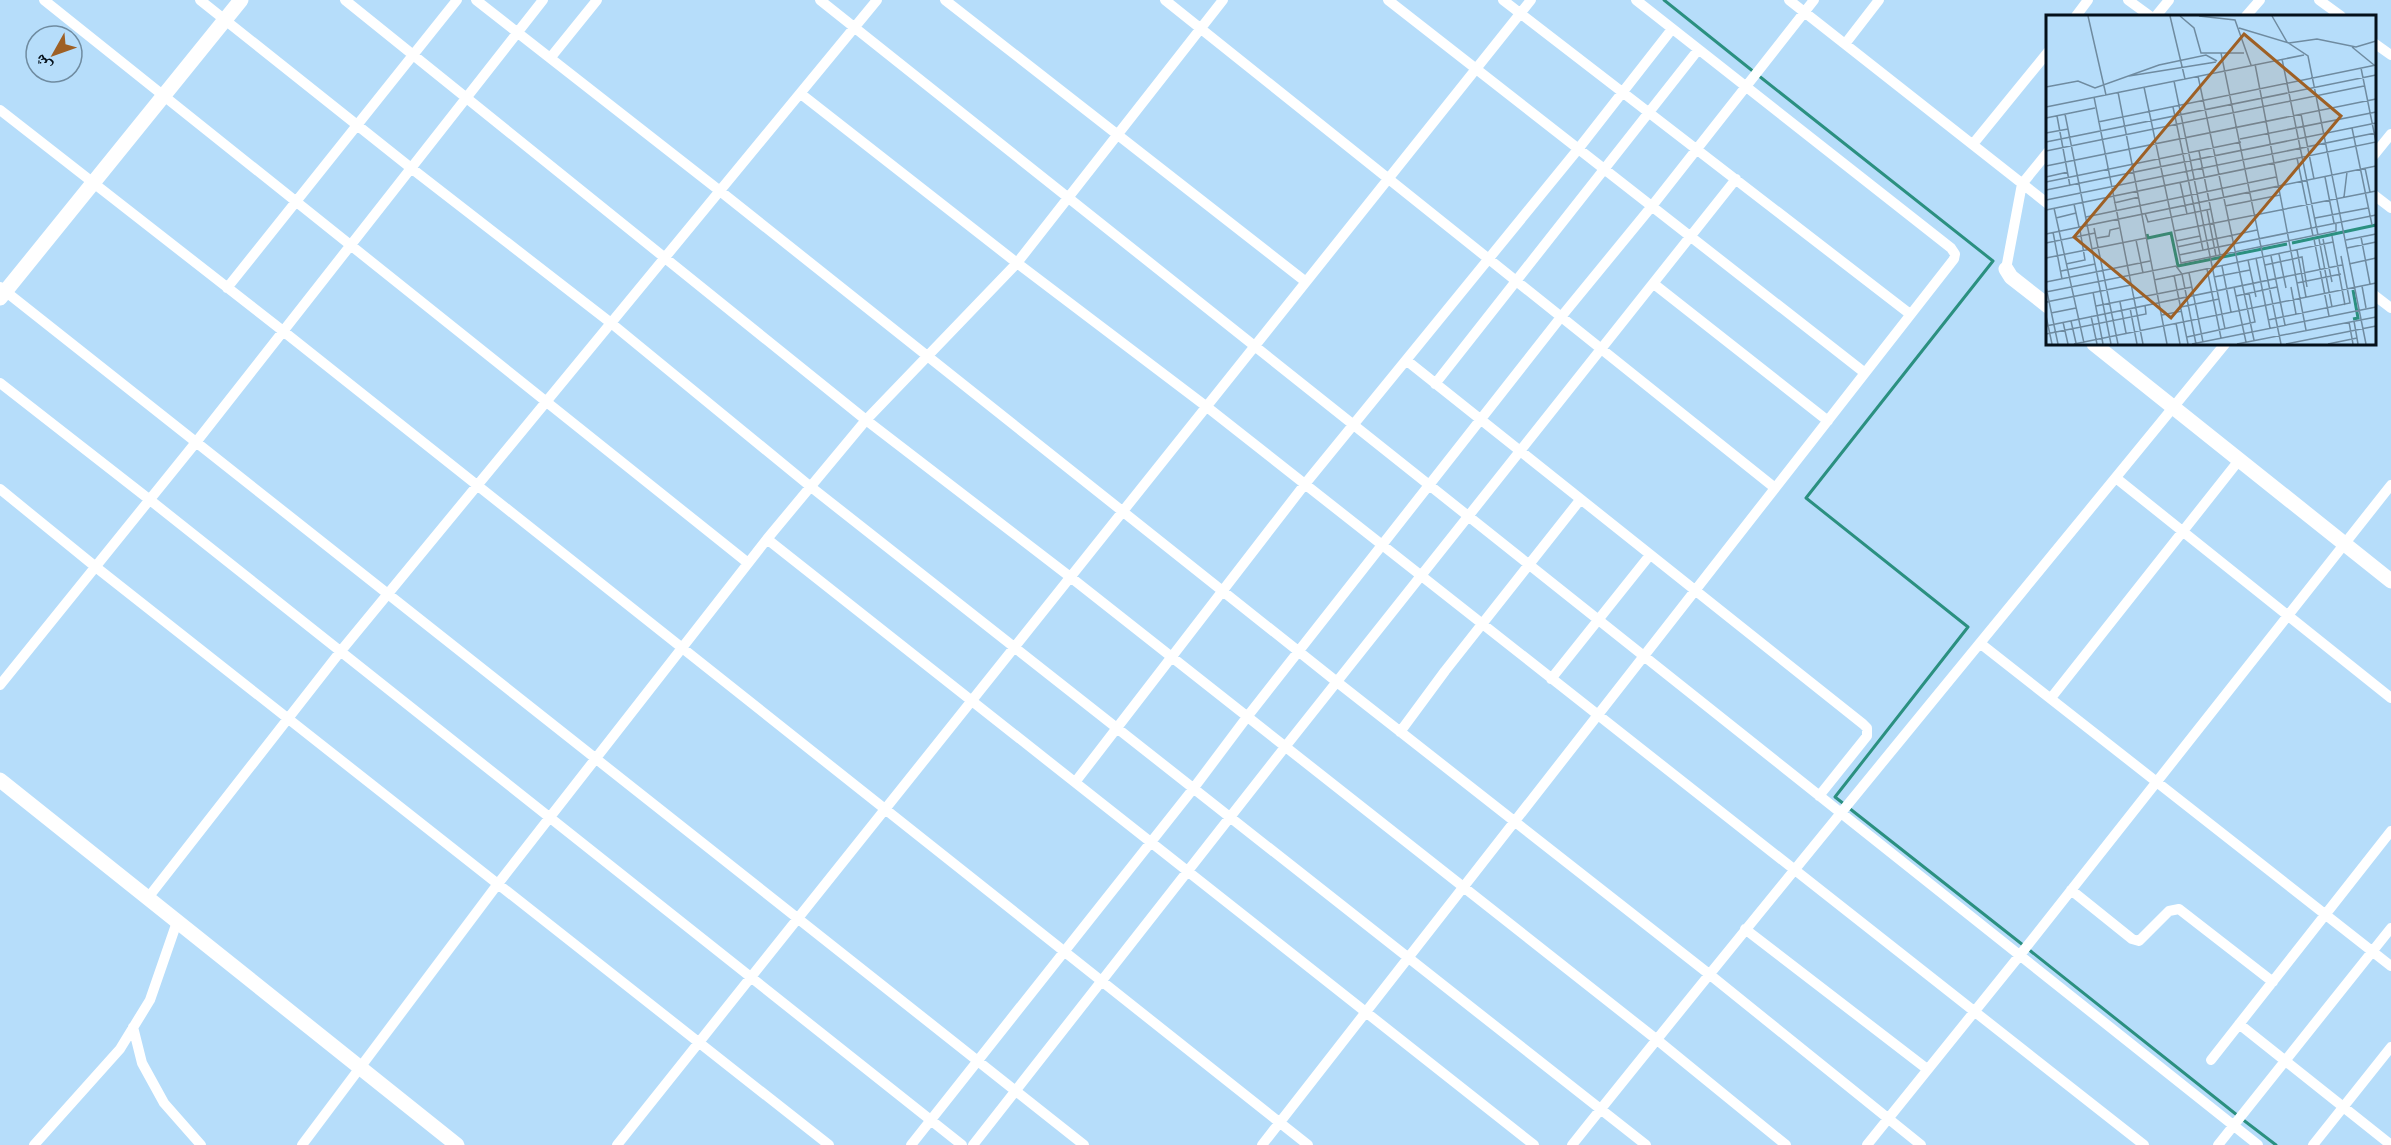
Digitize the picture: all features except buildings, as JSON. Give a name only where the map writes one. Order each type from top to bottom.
[{"type":"street","points":[[44,0],[748,563]]},
{"type":"street","points":[[200,0],[611,323],[811,487],[1646,1145]]},
{"type":"street","points":[[241,0],[2,292],[197,441],[1084,1145]]},
{"type":"street","points":[[345,0],[866,420],[1069,576],[1786,1145]]},
{"type":"street","points":[[227,288],[457,0]]},
{"type":"street","points":[[476,0],[720,191],[1336,682],[1515,820],[1921,1145]]},
{"type":"street","points":[[0,686],[97,568],[543,0]]},
{"type":"street","points":[[551,57],[597,0]]},
{"type":"street","points":[[820,0],[2258,1145]]},
{"type":"street","points":[[147,898],[340,652],[877,0]]},
{"type":"street","points":[[945,0],[1306,282]]},
{"type":"street","points":[[1165,0],[1775,488]]},
{"type":"street","points":[[305,1144],[358,1068],[497,885],[767,539],[866,420],[1017,263],[1223,0]]},
{"type":"street","points":[[1388,0],[1865,373]]},
{"type":"street","points":[[1503,0],[1910,314]]},
{"type":"street","points":[[616,1145],[1531,0]]},
{"type":"street","points":[[1262,1145],[1954,259],[1955,254],[1951,248],[1636,0]]},
{"type":"street","points":[[1789,0],[2046,202]]},
{"type":"street","points":[[911,1145],[1065,953],[1561,317],[1652,206],[1814,0]]},
{"type":"street","points":[[1845,44],[1879,0]]},
{"type":"street","points":[[2077,15],[2088,0]]},
{"type":"street","points":[[2128,0],[2149,15]]},
{"type":"street","points":[[2157,15],[2169,0]]},
{"type":"street","points":[[2319,0],[2340,15]]},
{"type":"street","points":[[2247,15],[2257,1]]},
{"type":"street","points":[[1076,781],[1305,484],[1579,148],[1672,29]]},
{"type":"street","points":[[2376,44],[2391,55]]},
{"type":"street","points":[[1435,384],[1698,50]]},
{"type":"street","points":[[1973,144],[2046,54]]},
{"type":"street","points":[[801,94],[1017,263],[1207,407],[2144,1145]]},
{"type":"street","points":[[0,110],[283,331],[1308,1145]]},
{"type":"street","points":[[2376,152],[2391,134]]},
{"type":"street","points":[[2046,154],[2022,184],[2006,269],[2011,277],[2046,304]]},
{"type":"street","points":[[973,1145],[1467,516],[1521,452],[1736,179]]},
{"type":"street","points":[[2376,197],[2391,208]]},
{"type":"street","points":[[1654,284],[1828,421]]},
{"type":"street","points":[[2376,297],[2391,308]]},
{"type":"street","points":[[2095,345],[2391,581]]},
{"type":"street","points":[[1572,1145],[1745,929],[2224,345]]},
{"type":"street","points":[[1406,360],[1867,729],[1867,736],[1819,796]]},
{"type":"street","points":[[0,383],[962,1145]]},
{"type":"street","points":[[2051,698],[2240,459]]},
{"type":"street","points":[[2116,478],[2391,698]]},
{"type":"street","points":[[1867,1145],[2020,955],[2391,484]]},
{"type":"street","points":[[0,489],[497,885],[829,1145]]},
{"type":"street","points":[[1400,732],[1528,564],[1580,500]]},
{"type":"street","points":[[767,539],[1076,781],[1364,1013],[1534,1145]]},
{"type":"street","points":[[1551,678],[1650,555]]},
{"type":"street","points":[[1981,644],[2391,966]]},
{"type":"street","points":[[0,780],[457,1145]]},
{"type":"street","points":[[2211,1060],[2391,831]]},
{"type":"street","points":[[2071,890],[2132,939],[2139,940],[2169,911],[2179,909],[2273,982]]},
{"type":"street","points":[[34,1145],[120,1049],[150,1000],[177,922]]},
{"type":"street","points":[[2218,1145],[2391,928]]},
{"type":"street","points":[[1745,929],[1927,1069]]},
{"type":"street","points":[[2239,1024],[2391,1145]]},
{"type":"street","points":[[134,1027],[142,1063],[164,1104],[201,1145]]},
{"type":"street","points":[[2313,1145],[2391,1047]]},
{"type":"waterway","points":[[1664,0],[1754,72]]},
{"type":"waterway","points":[[1759,76],[1993,261],[1806,498],[1968,627],[1835,797],[1844,804]]},
{"type":"waterway","points":[[1849,808],[2023,945]]},
{"type":"waterway","points":[[2028,949],[2237,1115]]},
{"type":"waterway","points":[[2242,1119],[2276,1145]]}]
